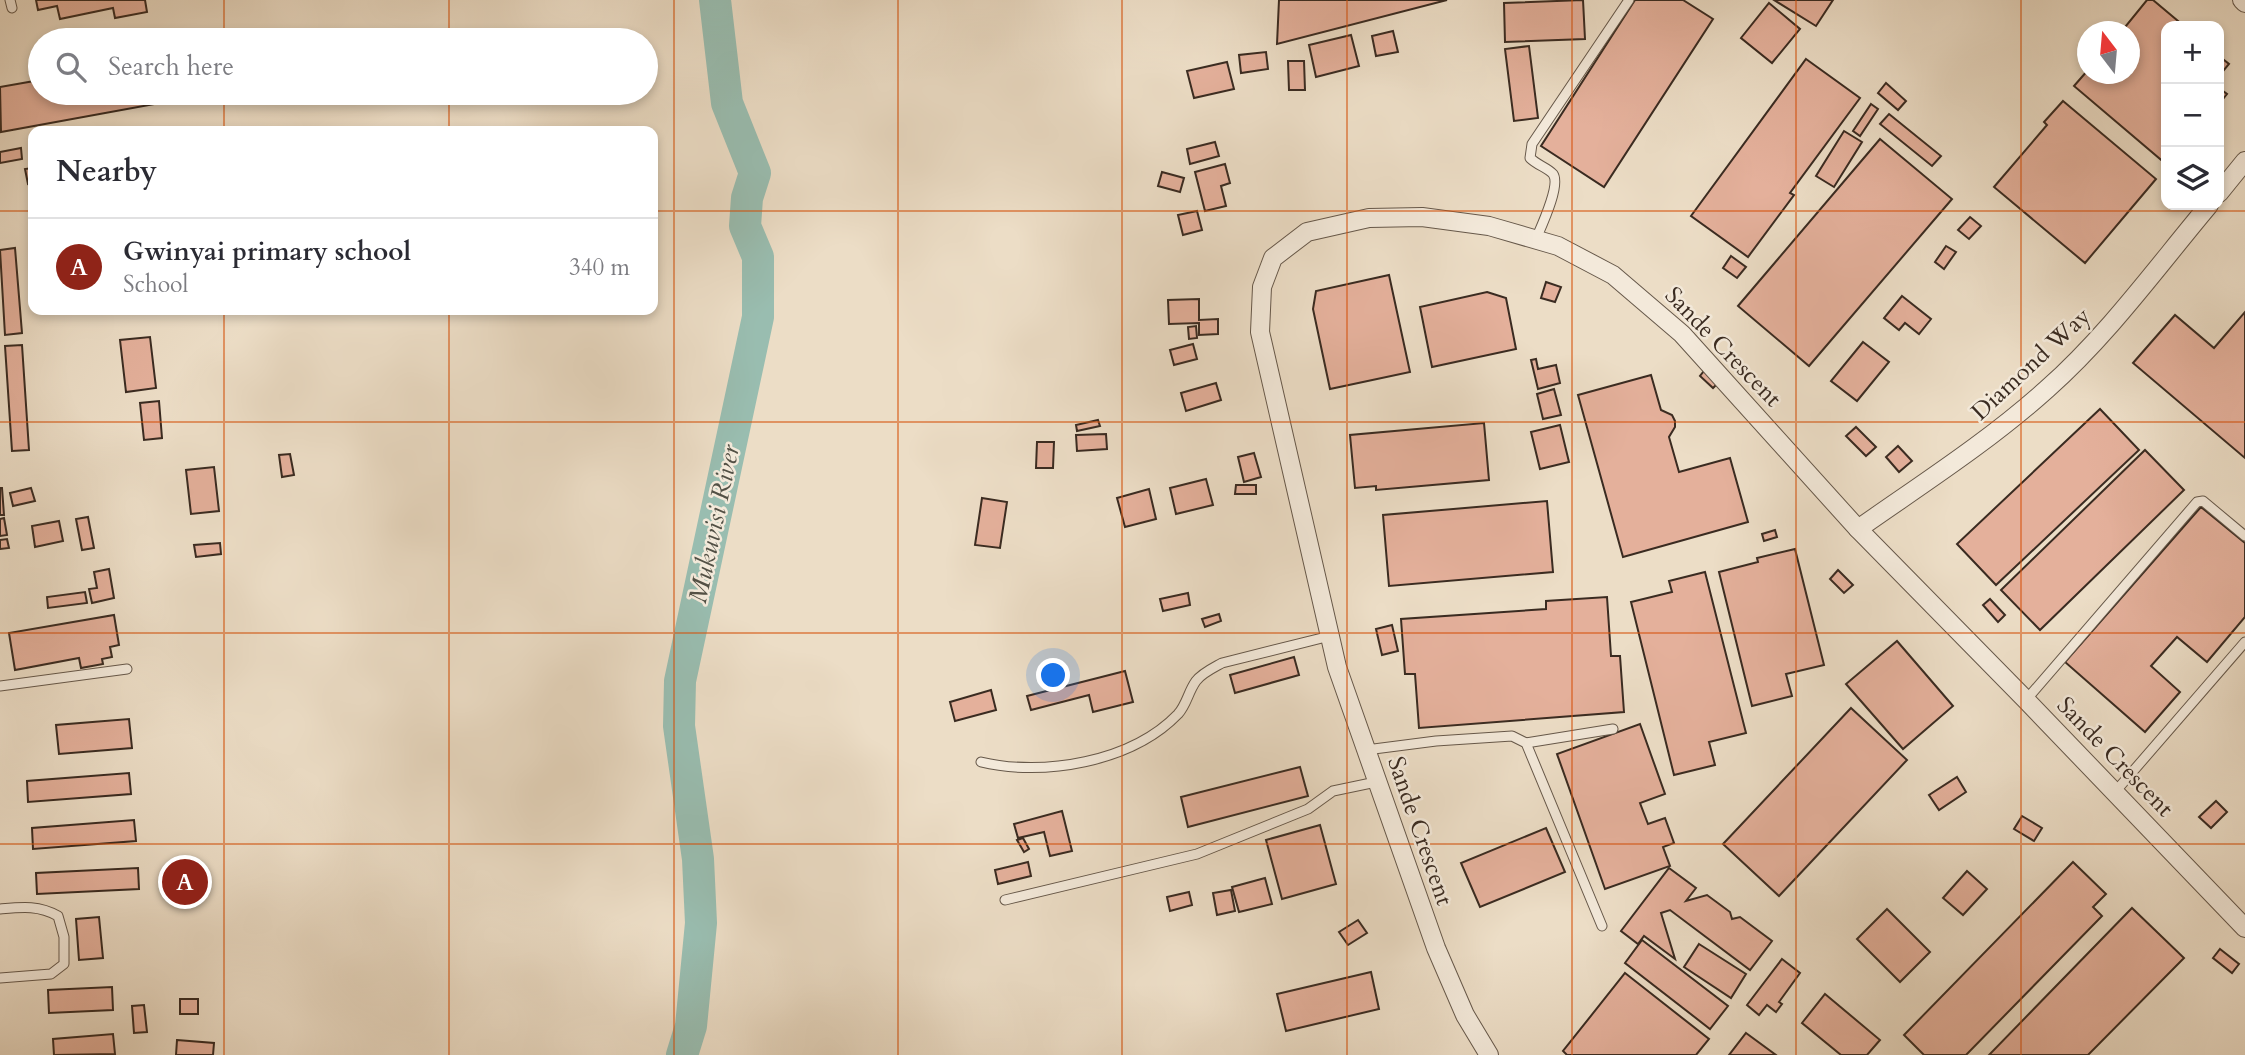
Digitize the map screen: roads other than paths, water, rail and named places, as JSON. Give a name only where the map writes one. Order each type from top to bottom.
[{"type":"street","points":[[2224,187],[2245,161]]},
{"type":"street","name":"Diamond Way","points":[[1858,529],[1987,440],[2049,388],[2107,328],[2205,210]]},
{"type":"street","name":"Sande Crescent","points":[[1489,1055],[1465,1016],[1436,948],[1337,667],[1260,332],[1262,287],[1273,258],[1307,232],[1368,218],[1422,217],[1489,226],[1558,246],[1614,275],[1682,334],[1858,529],[2245,928]]},
{"type":"lane","points":[[1536,239],[1556,180],[1553,174],[1530,158],[1532,144],[1629,0]]},
{"type":"lane","points":[[2026,700],[2197,502],[2203,501],[2245,536]]},
{"type":"lane","points":[[981,762],[999,767],[1033,770],[1070,764],[1128,748],[1150,736],[1175,716],[1186,704],[1196,682],[1208,670],[1222,663],[1330,636]]},
{"type":"lane","points":[[2115,792],[2245,642]]},
{"type":"lane","points":[[0,686],[127,668]]},
{"type":"lane","points":[[1366,751],[1436,741],[1512,736],[1526,743],[1613,729]]},
{"type":"lane","points":[[1526,743],[1602,926]]},
{"type":"lane","points":[[1005,900],[1198,854],[1308,809],[1333,791],[1376,782]]},
{"type":"lane","points":[[0,909],[33,906],[47,910],[58,916],[64,937],[64,964],[51,975],[0,978]]},
{"type":"waterway","name":"Mukuvisi River","points":[[682,1055],[691,1026],[701,923],[698,859],[679,726],[680,681],[758,317],[758,257],[745,226],[747,198],[755,173],[727,103],[715,0]]},
{"type":"place","name":"Gwinyai primary school","points":[[185,882]]}]
